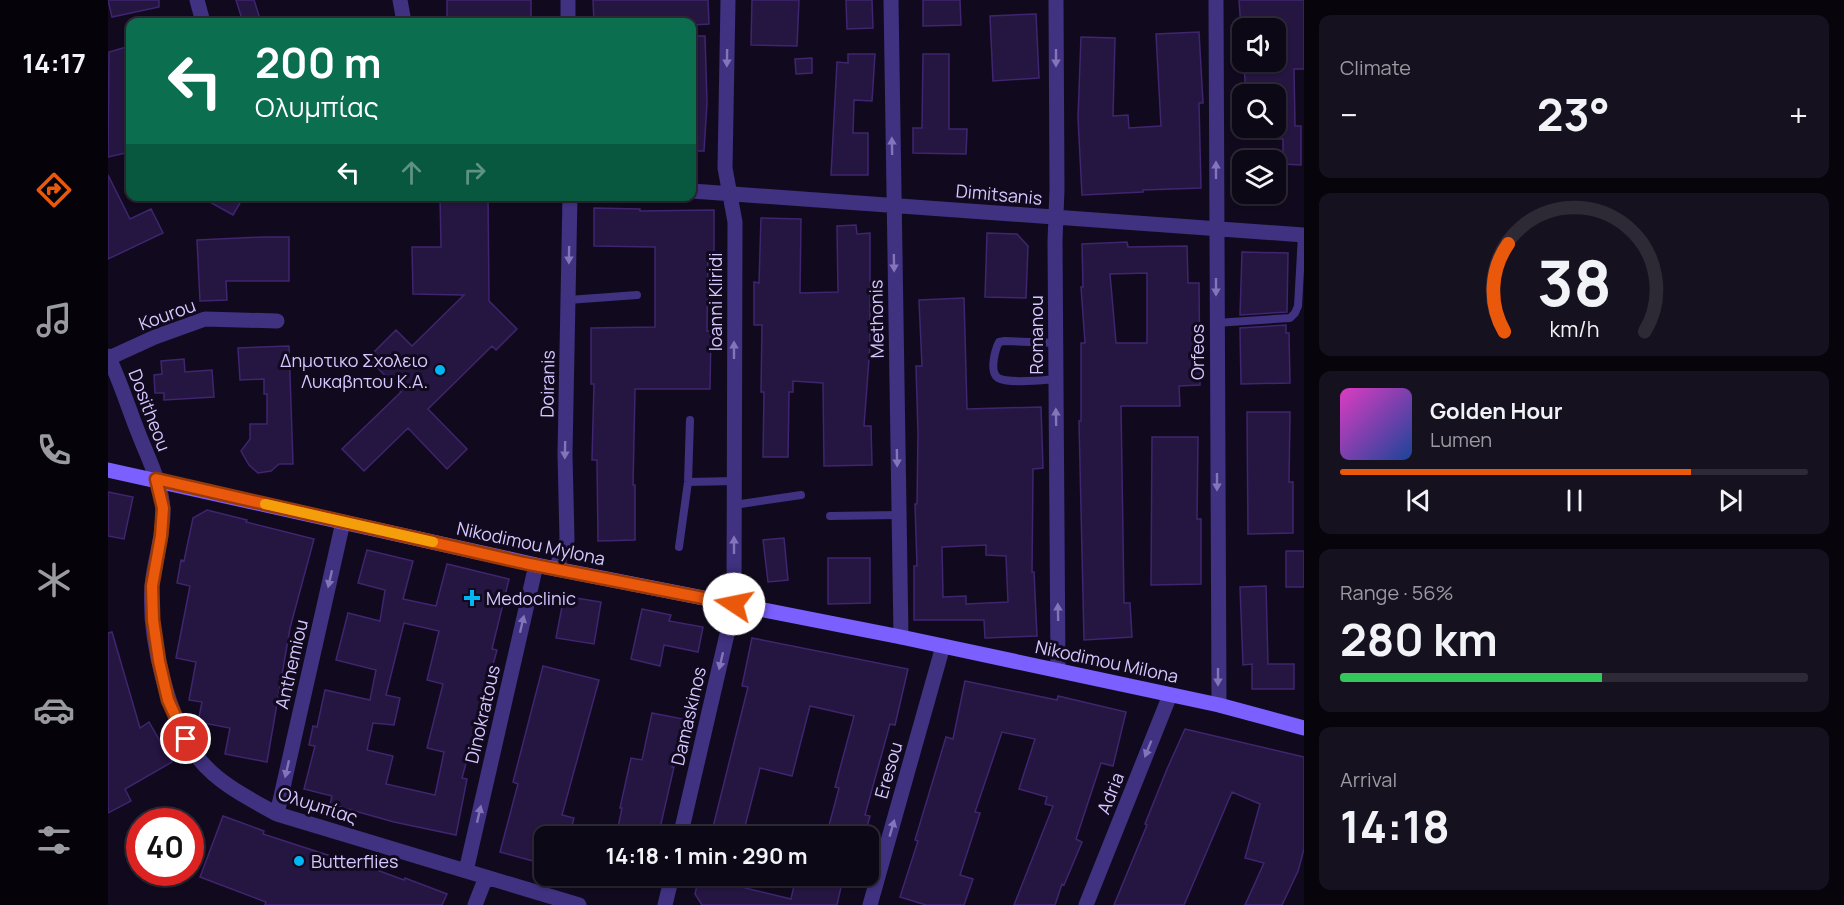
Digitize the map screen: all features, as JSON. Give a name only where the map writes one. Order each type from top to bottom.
[{"type":"street","points":[[197,0],[202,18]]},
{"type":"street","points":[[400,0],[403,18]]},
{"type":"street","points":[[568,0],[568,18]]},
{"type":"street","name":"Ioanni Kliridi","points":[[728,0],[725,168],[735,222],[734,604]]},
{"type":"street","name":"Methonis","points":[[891,0],[901,637]]},
{"type":"street","name":"Romanou","points":[[1056,0],[1059,670]]},
{"type":"street","name":"Orfeos","points":[[1216,0],[1219,705]]},
{"type":"street","name":"Dimitsanis","points":[[696,191],[1303,235]]},
{"type":"street","name":"Doiranis","points":[[556,569],[567,540],[565,497],[570,201]]},
{"type":"street","name":"Kourou","points":[[109,357],[206,320],[277,321]]},
{"type":"street","name":"Dositheou","points":[[109,357],[156,479]]},
{"type":"street","points":[[108,470],[156,479]]},
{"type":"street","name":"Nikodimou Mylona","points":[[156,479],[536,565],[901,637]]},
{"type":"street","name":"Ολυμπίας","points":[[156,479],[163,508],[161,536],[152,586],[153,620],[159,661],[168,700],[186,739],[199,759],[240,794],[277,814],[579,905]]},
{"type":"street","name":"Anthemiou","points":[[277,814],[343,522]]},
{"type":"street","name":"Dinokratous","points":[[466,871],[536,565]]},
{"type":"street","name":"Damaskinos","points":[[684,826],[734,604]]},
{"type":"street","name":"Nikodimou Milona","points":[[901,637],[1219,705],[1304,728]]},
{"type":"street","name":"Eresou","points":[[870,905],[943,646]]},
{"type":"street","name":"Adria","points":[[1086,905],[1170,695]]},
{"type":"street","points":[[475,905],[486,877]]},
{"type":"street","points":[[665,905],[670,886]]},
{"type":"lane","points":[[1216,323],[1290,318],[1295,313],[1299,306],[1303,235]]},
{"type":"lane","points":[[568,300],[637,295]]},
{"type":"lane","points":[[1056,343],[1005,340],[999,342],[995,351],[994,374],[1006,381],[1056,379]]},
{"type":"lane","points":[[679,547],[688,482],[690,420]]},
{"type":"lane","points":[[688,482],[734,481]]},
{"type":"lane","points":[[734,505],[801,495]]},
{"type":"lane","points":[[830,516],[898,515]]},
{"type":"building","points":[[108,0],[159,0],[159,7],[112,17]]},
{"type":"building","points":[[236,0],[254,0],[260,18],[242,18]]},
{"type":"building","points":[[447,0],[531,0],[531,18],[447,18]]},
{"type":"building","points":[[593,0],[708,0],[709,24],[696,25],[696,18],[594,18]]},
{"type":"building","points":[[752,0],[799,0],[797,46],[751,45]]},
{"type":"building","points":[[846,0],[872,0],[873,28],[847,29]]},
{"type":"building","points":[[923,0],[960,0],[961,25],[923,26]]},
{"type":"building","points":[[1239,0],[1304,0],[1304,69],[1294,69],[1295,126],[1301,126],[1301,165],[1286,164],[1283,139],[1275,139],[1286,138],[1286,84],[1245,84],[1244,72],[1286,72],[1286,18],[1240,18]]},
{"type":"building","points":[[1036,14],[1039,78],[993,81],[990,16]]},
{"type":"building","points":[[1199,32],[1203,103],[1199,103],[1201,188],[1082,195],[1078,118],[1081,37],[1115,38],[1113,116],[1128,115],[1129,128],[1161,126],[1156,34]]},
{"type":"building","points":[[696,36],[705,36],[707,103],[704,151],[696,151]]},
{"type":"building","points":[[126,47],[126,153],[108,157],[109,52]]},
{"type":"building","points":[[848,54],[875,54],[872,101],[854,100],[853,133],[868,133],[868,175],[831,175],[837,62],[848,63]]},
{"type":"building","points":[[923,54],[949,54],[949,129],[967,129],[966,154],[913,153],[913,128],[922,128]]},
{"type":"building","points":[[812,58],[812,73],[796,74],[795,59]]},
{"type":"building","points":[[108,175],[130,219],[151,209],[163,233],[108,259]]},
{"type":"building","points":[[208,201],[241,201],[233,215]]},
{"type":"building","points":[[440,201],[488,201],[489,301],[517,329],[496,350],[492,346],[428,409],[467,449],[447,469],[408,428],[364,471],[342,449],[401,392],[368,358],[396,330],[412,346],[464,295],[413,294],[412,247],[441,247]]},
{"type":"building","points":[[594,208],[640,209],[640,211],[714,210],[714,254],[708,254],[707,331],[711,331],[710,389],[635,389],[633,485],[635,485],[635,540],[598,541],[597,460],[592,460],[594,384],[591,384],[591,328],[655,327],[655,247],[594,246]]},
{"type":"building","points":[[761,218],[801,219],[800,293],[838,292],[837,226],[856,225],[857,234],[870,233],[870,345],[864,426],[871,426],[872,465],[824,466],[823,383],[793,381],[793,392],[789,392],[788,457],[763,457],[762,325],[754,325],[754,282],[759,283]]},
{"type":"building","points":[[987,233],[1017,234],[1028,246],[1026,298],[985,297]]},
{"type":"building","points":[[289,237],[289,281],[226,281],[227,300],[200,301],[197,240]]},
{"type":"building","points":[[1127,242],[1128,247],[1187,246],[1188,283],[1199,283],[1200,385],[1179,386],[1180,406],[1121,406],[1124,603],[1130,603],[1132,637],[1084,640],[1079,421],[1081,421],[1081,343],[1085,343],[1081,287],[1083,287],[1082,244]],"holes":[[[1147,273],[1147,343],[1116,343],[1110,274]]]},
{"type":"building","points":[[1242,252],[1288,253],[1287,312],[1240,315]]},
{"type":"building","points":[[964,298],[967,409],[1041,407],[1043,468],[1033,469],[1032,572],[1034,572],[1037,636],[985,638],[984,620],[914,620],[914,566],[917,566],[916,366],[922,366],[919,300]],"holes":[[[986,545],[986,555],[1006,556],[1008,602],[966,604],[966,596],[943,597],[942,547]]]},
{"type":"building","points":[[1286,325],[1286,333],[1289,333],[1290,383],[1241,384],[1240,328]]},
{"type":"building","points":[[289,346],[293,464],[279,464],[271,471],[258,473],[249,465],[241,451],[250,439],[250,424],[267,424],[267,394],[264,394],[264,379],[240,380],[238,348]]},
{"type":"building","points":[[184,359],[185,372],[212,370],[214,397],[164,400],[164,393],[155,393],[154,375],[162,374],[161,361]]},
{"type":"building","points":[[1247,412],[1290,412],[1289,482],[1293,482],[1293,533],[1248,534]]},
{"type":"building","points":[[1152,437],[1198,437],[1197,519],[1201,519],[1201,584],[1151,585]]},
{"type":"building","points":[[108,492],[133,497],[124,539],[108,536]]},
{"type":"building","points":[[207,510],[314,539],[290,628],[267,762],[225,754],[230,728],[198,722],[202,702],[189,700],[196,662],[176,658],[190,586],[177,583],[181,560],[184,561],[193,518]]},
{"type":"building","points":[[784,538],[788,580],[768,582],[763,540]]},
{"type":"building","points":[[367,550],[413,561],[403,599],[436,606],[447,564],[509,579],[492,649],[497,650],[462,778],[467,779],[456,835],[394,822],[330,804],[332,796],[304,789],[315,746],[309,745],[313,726],[317,727],[325,690],[370,700],[376,670],[336,660],[348,613],[380,621],[385,590],[358,583]],"holes":[[[404,623],[439,631],[427,680],[443,684],[427,748],[444,752],[435,795],[386,784],[393,756],[367,750],[373,723],[394,725],[400,698],[386,695]]]},
{"type":"building","points":[[1286,551],[1304,551],[1304,587],[1286,587]]},
{"type":"building","points":[[828,558],[870,558],[870,603],[828,604]]},
{"type":"building","points":[[1266,586],[1268,664],[1294,664],[1294,689],[1252,689],[1252,664],[1243,665],[1240,587]]},
{"type":"building","points":[[564,596],[601,602],[594,644],[556,638]]},
{"type":"building","points":[[642,609],[671,615],[669,621],[703,627],[698,652],[664,645],[660,666],[631,659]]},
{"type":"building","points":[[112,632],[140,728],[149,722],[172,762],[125,789],[131,801],[108,813],[108,633]]},
{"type":"building","points":[[752,638],[908,669],[895,725],[890,724],[865,815],[870,816],[867,826],[829,826],[839,788],[835,787],[854,716],[810,706],[792,776],[760,768],[745,826],[713,826],[748,687],[742,686]]},
{"type":"building","points":[[543,666],[599,680],[562,815],[574,818],[572,826],[534,826],[534,861],[500,852],[518,784],[513,782]]},
{"type":"building","points":[[965,681],[1057,700],[1058,696],[1126,712],[1113,766],[1101,763],[1076,839],[1082,842],[1064,885],[1062,884],[1055,905],[1014,905],[1053,806],[1045,804],[1047,797],[1019,789],[1035,739],[1002,732],[975,812],[980,813],[960,875],[973,879],[964,905],[926,905],[900,897],[918,841],[915,840],[946,737],[953,739]]},
{"type":"building","points":[[652,713],[683,719],[661,826],[618,826],[631,758],[642,760]]},
{"type":"building","points":[[1185,729],[1304,757],[1304,849],[1298,871],[1282,905],[1245,905],[1264,863],[1245,858],[1260,804],[1232,792],[1184,905],[1114,905]]},
{"type":"building","points":[[223,816],[264,831],[263,834],[343,860],[344,858],[447,894],[442,905],[265,905],[266,902],[204,879],[204,866]]},
{"type":"building","points":[[697,886],[737,886],[791,899],[794,886],[841,887],[837,905],[702,905],[695,894]]},
{"type":"slow traffic","points":[[265,504],[433,542]]},
{"type":"place","name":"Δημοτικο Σχολειο Λυκαβητου Κ.Α.","points":[[440,370]]},
{"type":"place","name":"Medoclinic","points":[[472,598]]},
{"type":"place","name":"Butterflies","points":[[299,861]]},
{"type":"route","points":[[186,739],[168,700],[153,620],[152,586],[161,536],[163,508],[156,479],[524,563],[734,604]]}]
